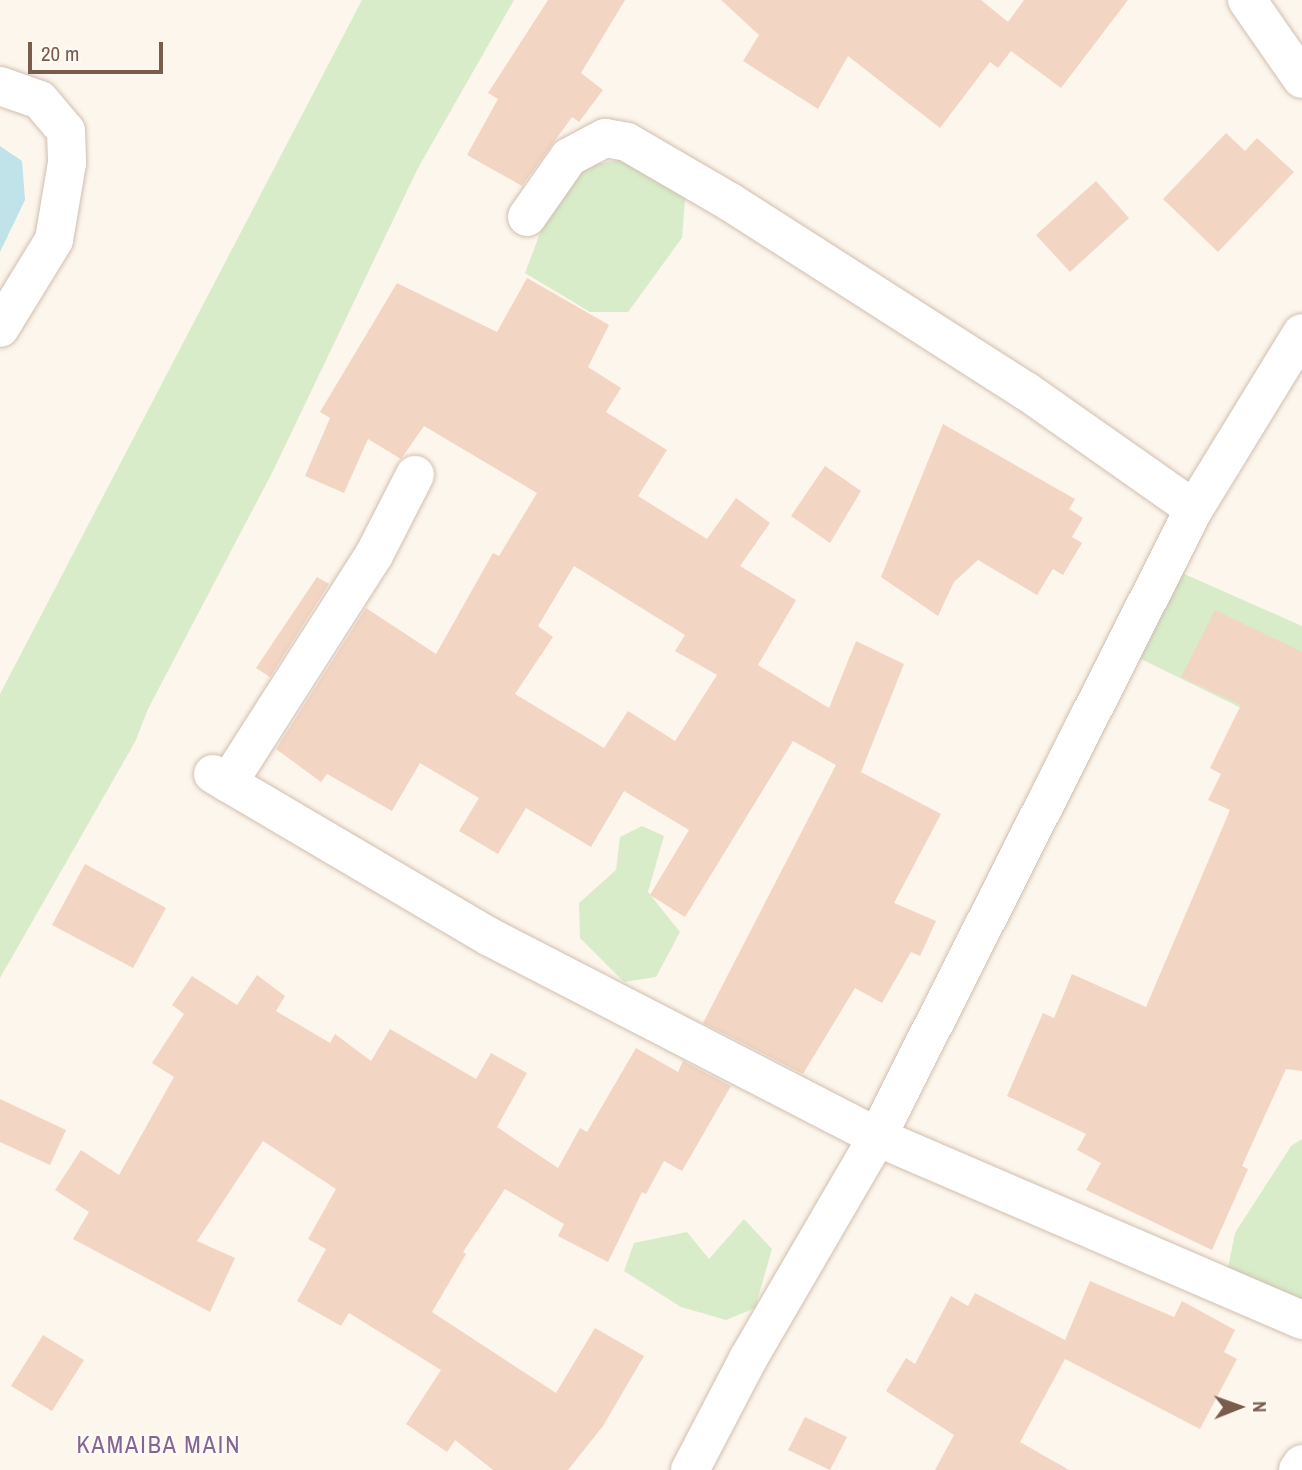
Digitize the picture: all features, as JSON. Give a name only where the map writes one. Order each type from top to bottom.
[{"type":"street","points":[[1247,0],[1302,79]]},
{"type":"street","points":[[0,86],[40,100],[66,131],[67,163],[54,240],[0,328]]},
{"type":"street","points":[[527,217],[569,157],[605,138],[627,142],[730,202],[1026,391],[1194,509]]},
{"type":"street","points":[[690,1470],[748,1359],[877,1137],[1194,509],[1302,333]]},
{"type":"street","points":[[415,475],[374,555],[221,778],[490,937],[877,1137],[1302,1320]]},
{"type":"street","points":[[1298,1470],[1302,1465]]},
{"type":"green space","points":[[362,0],[514,0],[418,168],[273,471],[148,709],[135,742],[0,978],[0,694]]},
{"type":"green space","points":[[629,158],[686,187],[682,238],[628,312],[590,312],[525,273],[555,193],[587,166]]},
{"type":"green space","points":[[1182,573],[1302,626],[1302,738],[1139,658]]},
{"type":"green space","points":[[642,826],[664,836],[648,892],[680,932],[656,977],[624,982],[580,938],[579,903],[616,870],[620,837]]},
{"type":"green space","points":[[1302,1139],[1302,1305],[1226,1278],[1235,1233],[1291,1146]]},
{"type":"green space","points":[[744,1219],[772,1249],[755,1308],[726,1320],[681,1307],[624,1271],[634,1243],[687,1232],[709,1259]]},
{"type":"water","points":[[0,146],[22,161],[25,200],[0,252]]},
{"type":"building","points":[[548,0],[625,0],[581,73],[603,90],[579,122],[572,117],[522,186],[467,155],[498,99],[488,93]]},
{"type":"building","points":[[721,0],[981,0],[1008,22],[1024,0],[1128,0],[1061,88],[1011,51],[998,68],[990,62],[940,128],[848,56],[818,109],[743,61],[759,35]]},
{"type":"building","points":[[1226,133],[1245,151],[1257,138],[1294,172],[1218,252],[1163,199]]},
{"type":"building","points":[[1096,181],[1129,218],[1070,272],[1036,235]]},
{"type":"building","points":[[527,278],[609,325],[588,367],[621,388],[606,412],[667,450],[638,496],[707,539],[736,498],[770,523],[740,566],[796,600],[758,665],[829,708],[856,641],[904,664],[861,772],[941,814],[894,903],[936,921],[920,956],[911,952],[882,1003],[855,988],[803,1074],[703,1023],[836,765],[793,741],[685,917],[650,895],[689,830],[624,791],[591,847],[526,808],[498,854],[459,831],[479,798],[420,763],[392,811],[327,774],[321,782],[276,749],[366,608],[436,654],[493,553],[499,556],[537,493],[424,426],[401,459],[368,439],[344,493],[305,476],[330,418],[320,412],[397,283],[497,332]],"holes":[[[574,566],[685,635],[675,651],[717,675],[675,741],[628,711],[604,748],[515,694],[553,637],[538,626]]]},
{"type":"building","points":[[943,424],[1075,499],[1069,509],[1083,518],[1072,537],[1082,543],[1063,575],[1053,569],[1037,595],[978,560],[954,582],[938,616],[881,577]]},
{"type":"building","points":[[825,466],[861,491],[830,543],[791,516]]},
{"type":"building","points":[[317,577],[329,584],[270,677],[256,668]]},
{"type":"building","points":[[1215,610],[1302,652],[1302,1071],[1286,1069],[1242,1166],[1248,1169],[1212,1250],[1086,1190],[1101,1163],[1077,1150],[1086,1134],[1007,1096],[1043,1013],[1054,1018],[1072,974],[1146,1007],[1230,810],[1208,800],[1221,774],[1210,768],[1241,705],[1181,677]]},
{"type":"building","points":[[85,864],[166,908],[133,968],[52,925]]},
{"type":"building","points":[[257,975],[285,996],[276,1011],[330,1043],[335,1034],[371,1061],[390,1029],[476,1079],[491,1053],[527,1073],[497,1127],[558,1168],[580,1128],[587,1132],[636,1048],[678,1072],[683,1061],[731,1086],[682,1171],[664,1161],[646,1194],[642,1192],[608,1262],[558,1236],[564,1224],[505,1189],[463,1252],[466,1254],[432,1312],[556,1393],[595,1328],[644,1356],[603,1426],[568,1470],[493,1470],[455,1440],[447,1452],[406,1424],[441,1370],[349,1313],[341,1326],[297,1301],[326,1249],[308,1239],[336,1189],[263,1141],[197,1241],[235,1258],[210,1312],[73,1239],[89,1212],[55,1190],[81,1150],[119,1175],[174,1077],[152,1063],[184,1014],[172,1005],[192,976],[237,1005]]},
{"type":"building","points":[[0,1099],[66,1130],[50,1165],[0,1142]]},
{"type":"building","points":[[1090,1281],[1174,1317],[1182,1301],[1235,1330],[1224,1352],[1237,1359],[1200,1429],[1065,1359],[1020,1442],[1069,1470],[935,1470],[954,1435],[886,1391],[906,1358],[915,1364],[951,1296],[968,1306],[975,1293],[1065,1340]]},
{"type":"building","points":[[43,1335],[84,1360],[52,1411],[11,1386]]},
{"type":"building","points":[[805,1417],[847,1437],[830,1470],[788,1450]]},
{"type":"district","name":"KAMAIBA MAIN","points":[[159,1445]]}]
